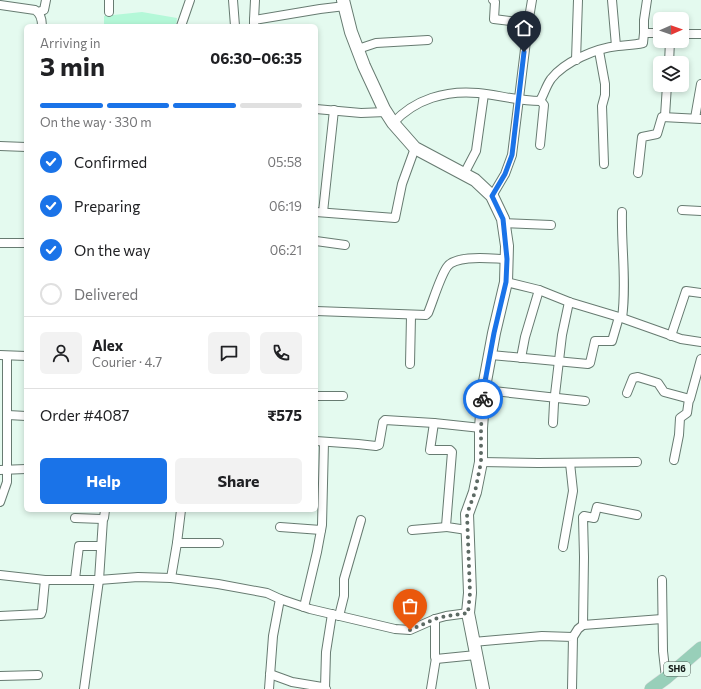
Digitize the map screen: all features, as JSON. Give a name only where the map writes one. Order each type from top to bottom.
[{"type":"main road","name":"SH6","points":[[652,689],[701,648]]},
{"type":"street","points":[[0,5],[29,8],[38,12],[44,10],[46,0]]},
{"type":"street","points":[[109,12],[110,0]]},
{"type":"street","points":[[182,24],[190,0]]},
{"type":"street","points":[[233,0],[235,24]]},
{"type":"street","points":[[255,0],[254,23],[344,3],[351,32],[364,66],[386,112],[393,123],[416,148],[475,180],[492,196],[503,224],[507,259],[506,282],[494,333],[484,390],[481,428],[481,462],[475,492],[467,514],[470,593],[468,613],[483,689]]},
{"type":"street","points":[[493,0],[495,2],[494,19],[528,24]]},
{"type":"street","points":[[492,196],[505,174],[512,155],[532,0]]},
{"type":"street","points":[[576,60],[578,0]]},
{"type":"street","points":[[612,0],[616,46]]},
{"type":"street","points":[[540,100],[547,84],[552,78],[576,60],[616,46],[643,43],[647,0]]},
{"type":"street","points":[[38,12],[42,24]]},
{"type":"street","points":[[644,33],[653,33]]},
{"type":"street","points":[[689,34],[701,34]]},
{"type":"street","points":[[358,49],[372,44],[428,40]]},
{"type":"street","points":[[599,51],[605,84],[605,95],[602,106],[604,164]]},
{"type":"street","points":[[665,116],[698,118],[701,84]]},
{"type":"street","points":[[393,123],[408,108],[430,98],[464,92],[519,99],[540,100],[544,105],[540,144]]},
{"type":"street","points":[[638,172],[642,137],[657,134],[662,117],[665,116],[667,92]]},
{"type":"street","points":[[464,174],[476,151],[484,94]]},
{"type":"street","points":[[318,109],[361,113],[386,112]]},
{"type":"street","points":[[334,110],[320,212],[396,218],[402,184],[416,148]]},
{"type":"street","points":[[0,146],[24,147]]},
{"type":"street","points":[[682,210],[701,211]]},
{"type":"street","points":[[491,355],[589,364],[595,341],[611,341],[620,317],[625,295],[622,212]]},
{"type":"street","points":[[503,224],[551,225]]},
{"type":"street","points":[[318,242],[345,244]]},
{"type":"street","points":[[0,243],[24,243]]},
{"type":"street","points":[[318,311],[425,316],[428,314],[447,268],[453,263],[458,260],[470,259],[507,259]]},
{"type":"street","points":[[506,282],[539,290],[569,302],[620,317],[670,336],[701,342]]},
{"type":"street","points":[[521,358],[525,337],[539,290]]},
{"type":"street","points":[[670,336],[686,291],[701,293]]},
{"type":"street","points":[[553,423],[562,335],[569,302]]},
{"type":"street","points":[[410,364],[411,316]]},
{"type":"street","points":[[0,502],[7,482],[4,470],[8,415],[3,356],[24,356]]},
{"type":"street","points":[[674,460],[679,435],[680,418],[687,412],[689,399],[701,359]]},
{"type":"street","points":[[627,392],[633,378],[638,377],[658,383],[664,392],[689,399]]},
{"type":"street","points":[[484,390],[585,401]]},
{"type":"street","points":[[318,396],[343,396]]},
{"type":"street","points":[[8,415],[24,416]]},
{"type":"street","points":[[304,607],[321,530],[320,441],[376,446],[378,445],[383,422],[385,420],[481,428]]},
{"type":"street","points":[[434,423],[430,450],[450,450],[452,452],[447,527]]},
{"type":"street","points":[[481,462],[637,462]]},
{"type":"street","points":[[563,547],[573,491],[570,463]]},
{"type":"street","points":[[4,470],[24,469]]},
{"type":"street","points":[[583,625],[584,516],[594,518],[597,507],[637,515]]},
{"type":"street","points":[[84,689],[99,580],[105,512]]},
{"type":"street","points":[[171,578],[181,512]]},
{"type":"street","points":[[75,518],[103,519]]},
{"type":"street","points":[[270,674],[292,682],[326,688],[326,652],[336,615],[344,596],[344,579],[362,520]]},
{"type":"street","points":[[280,527],[321,530]]},
{"type":"street","points":[[412,530],[447,527],[468,530]]},
{"type":"street","points":[[177,543],[219,543]]},
{"type":"street","points":[[75,579],[79,546],[101,546]]},
{"type":"street","points":[[0,575],[45,580],[99,580],[138,577],[171,578],[267,593],[304,607],[377,626],[402,630],[414,629],[435,619],[446,616],[468,613]]},
{"type":"street","points":[[0,616],[41,614],[45,580]]},
{"type":"street","points":[[662,580],[663,651],[666,678]]},
{"type":"street","points":[[269,689],[273,636],[280,599]]},
{"type":"street","points":[[431,689],[436,658],[435,619]]},
{"type":"street","points":[[572,689],[573,637],[578,629],[583,625],[662,619]]},
{"type":"street","points":[[473,642],[542,636],[573,637]]},
{"type":"street","points":[[436,658],[476,655]]},
{"type":"street","points":[[0,676],[38,675]]},
{"type":"green space","points":[[142,12],[177,18],[176,24],[104,24],[104,16]]},
{"type":"way so far","points":[[410,630],[435,619],[468,613],[470,593],[467,514],[475,492],[481,462],[483,399]]},
{"type":"route","points":[[483,399],[494,333],[501,298],[506,282],[507,246],[503,219],[492,196],[505,174],[512,155],[524,52]]}]
